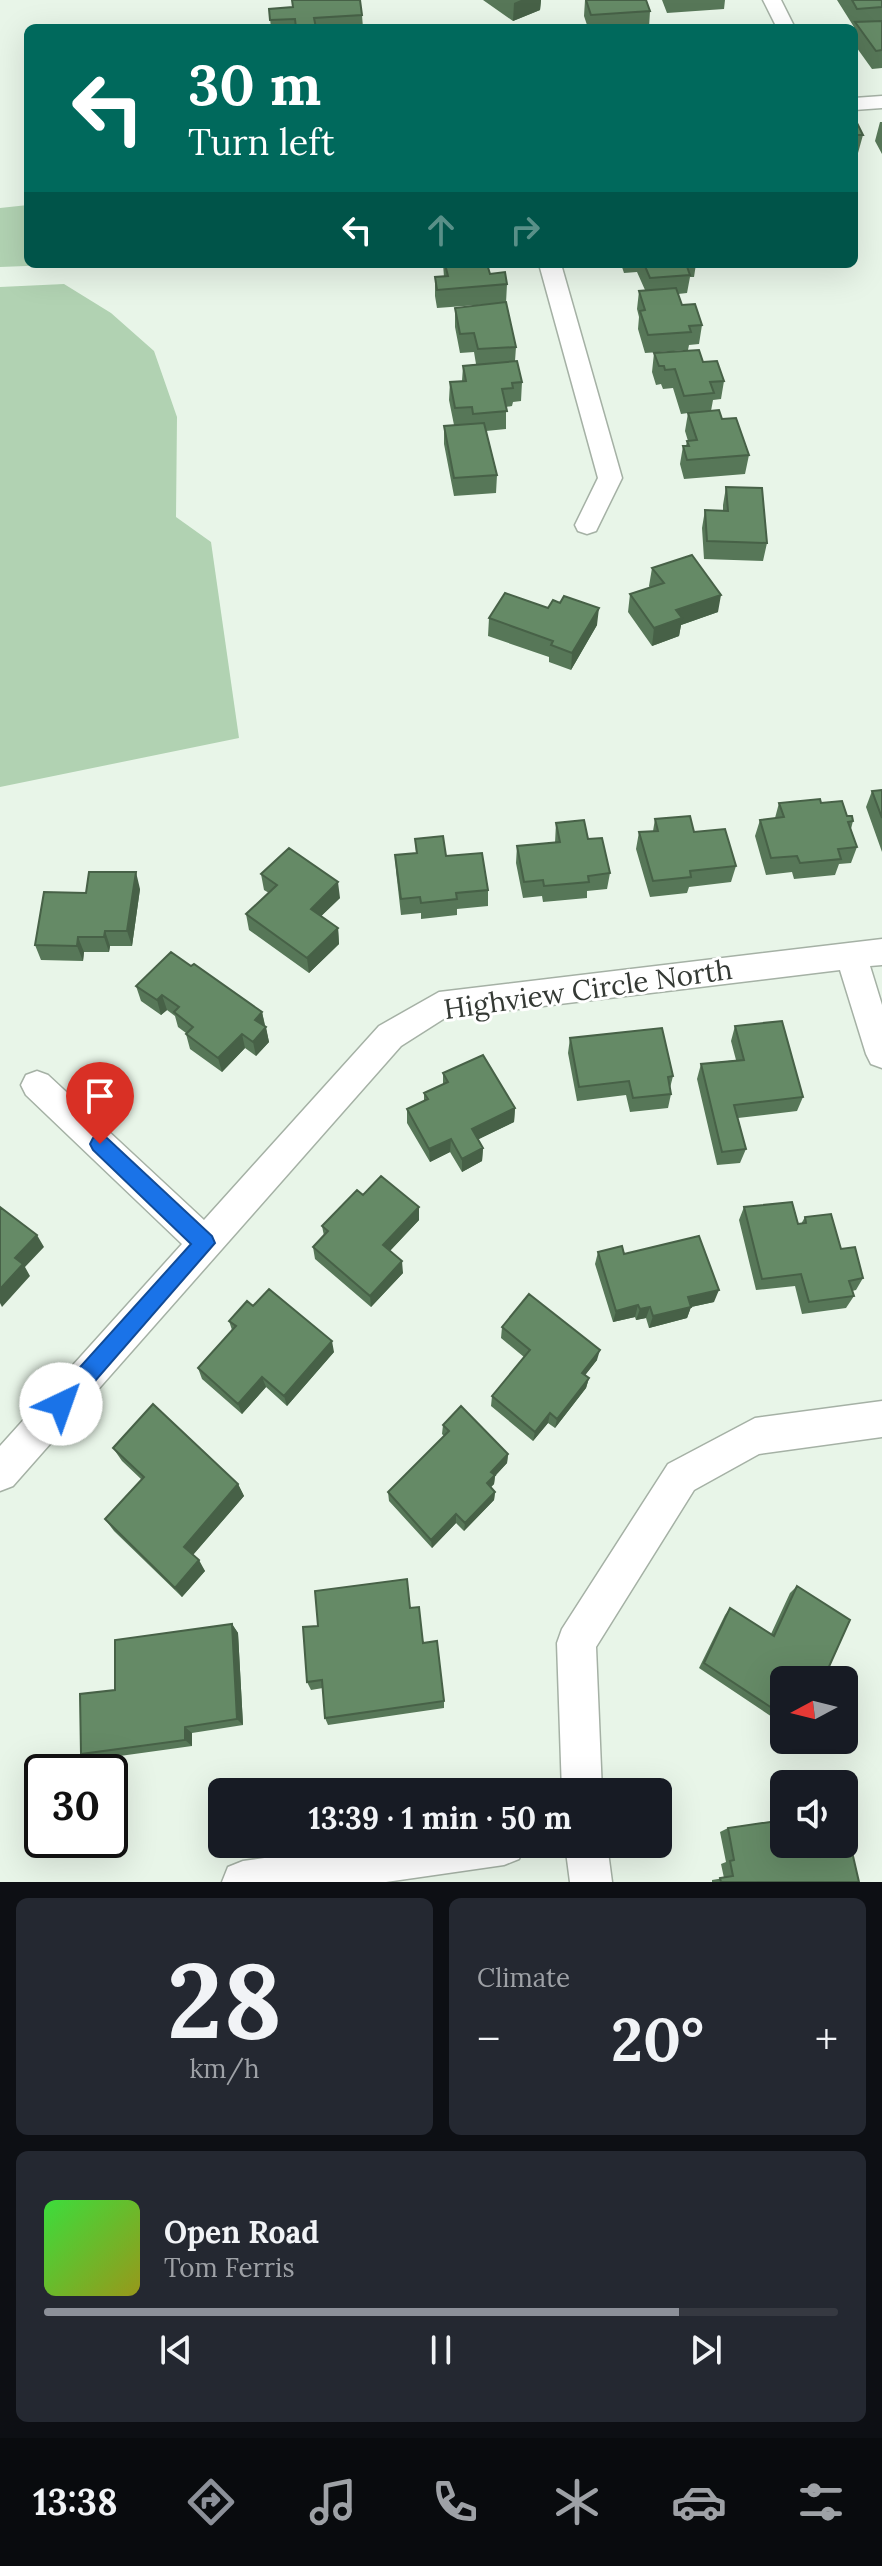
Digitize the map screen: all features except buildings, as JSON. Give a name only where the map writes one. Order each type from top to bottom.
[{"type":"street","points":[[772,0],[784,24]]},
{"type":"street","points":[[858,104],[882,102]]},
{"type":"street","points":[[551,268],[610,478],[587,525]]},
{"type":"street","points":[[866,954],[882,1054]]},
{"type":"street","name":"Highview Circle North","points":[[0,1473],[390,1036],[439,1005],[866,954]]},
{"type":"street","points":[[37,1085],[205,1243]]},
{"type":"street","points":[[581,1778],[576,1643],[681,1477],[755,1436],[882,1419]]},
{"type":"street","points":[[243,1882],[408,1858]]},
{"type":"street","points":[[588,1858],[591,1882]]},
{"type":"green space","points":[[24,205],[24,266],[0,267],[0,208]]},
{"type":"green space","points":[[64,284],[111,313],[154,351],[177,417],[176,517],[211,542],[239,738],[0,787],[0,287]]},
{"type":"route","points":[[61,1404],[205,1243],[100,1144]]}]
